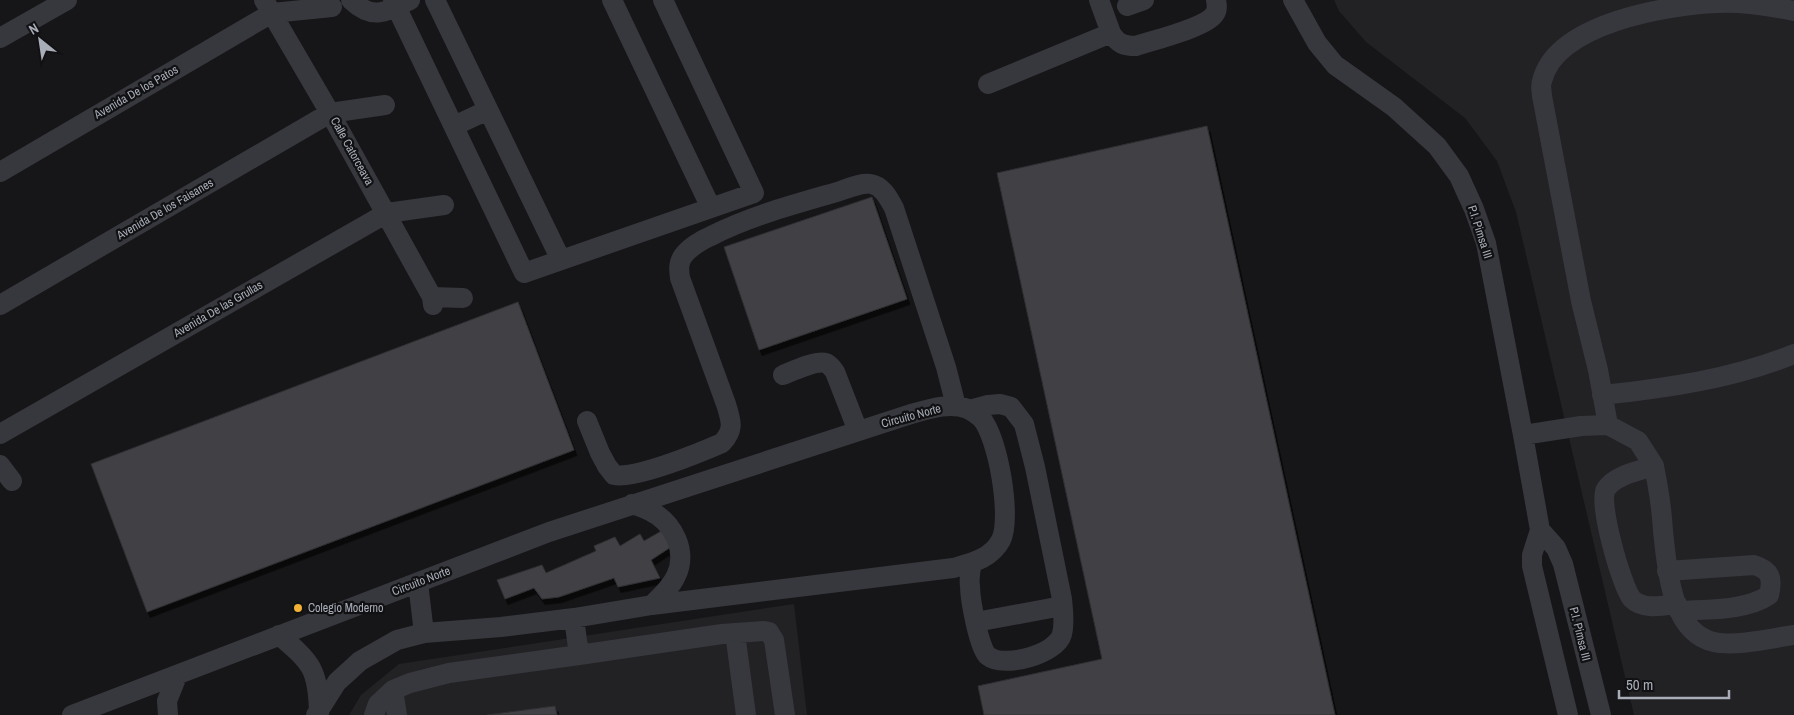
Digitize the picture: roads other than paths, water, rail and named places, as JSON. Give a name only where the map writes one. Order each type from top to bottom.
[{"type":"street","points":[[0,38],[67,0]]},
{"type":"street","points":[[351,0],[361,10],[375,14],[400,2],[454,126],[524,273],[754,193],[662,0]]},
{"type":"street","points":[[435,0],[561,260]]},
{"type":"street","points":[[612,0],[711,208]]},
{"type":"street","points":[[1099,0],[1110,33],[1120,44],[1127,46],[1136,46],[1202,24],[1215,15],[1217,11],[1216,0]]},
{"type":"street","name":"P.I. Pimsa III","points":[[1293,0],[1317,43],[1335,66],[1394,107],[1437,146],[1459,176],[1474,209],[1486,243],[1540,530],[1532,555],[1532,566],[1568,715]]},
{"type":"street","points":[[1608,425],[1579,292],[1542,96],[1541,82],[1548,66],[1563,48],[1594,30],[1634,15],[1674,6],[1720,2],[1776,7],[1794,11]]},
{"type":"street","points":[[268,6],[332,7]]},
{"type":"street","name":"Calle Catorceava","points":[[268,6],[387,213],[432,301],[463,298]]},
{"type":"street","name":"Avenida De los Patos","points":[[0,172],[268,6]]},
{"type":"street","points":[[988,84],[1110,33]]},
{"type":"street","points":[[330,113],[385,105]]},
{"type":"street","points":[[454,126],[488,110]]},
{"type":"street","name":"Avenida De los Faisanes","points":[[0,306],[330,113]]},
{"type":"street","points":[[318,714],[337,682],[360,661],[397,640],[424,633],[501,627],[574,618],[652,605],[952,568],[972,563],[987,556],[1001,541],[1005,529],[1003,488],[994,447],[981,418],[963,408],[940,348],[894,208],[880,188],[871,184],[860,185],[804,202],[733,226],[709,236],[684,255],[679,265],[680,278],[730,419],[731,430],[728,437],[722,443],[666,464],[623,476],[614,475],[607,466],[587,421]]},
{"type":"street","name":"Avenida De las Grullas","points":[[0,434],[387,213],[444,204]]},
{"type":"street","points":[[1602,395],[1654,390],[1746,372],[1794,354]]},
{"type":"street","points":[[783,375],[814,364],[826,363],[835,372],[858,431]]},
{"type":"street","name":"Circuito Norte","points":[[72,715],[549,532],[632,504],[911,414],[939,407],[963,408],[994,404],[1011,407],[1024,424],[1046,521],[1064,620],[1062,634],[1058,642],[1044,652],[1015,660],[1000,661],[989,657],[983,650],[976,622]]},
{"type":"street","points":[[1523,435],[1581,426],[1608,425],[1638,441],[1654,466],[1670,585],[1678,608],[1693,630],[1702,638],[1714,642],[1729,643],[1794,636]]},
{"type":"street","points":[[1654,466],[1611,483],[1604,490],[1603,503],[1610,538],[1625,587],[1632,599],[1641,604],[1652,606],[1722,608],[1753,604],[1768,595],[1771,585],[1769,575],[1764,568],[1754,565],[1667,571]]},
{"type":"street","points":[[632,504],[650,510],[661,518],[670,527],[681,550],[681,560],[677,574],[663,594],[652,605]]},
{"type":"street","name":"P.I. Pimsa III","points":[[1540,530],[1556,548],[1563,564],[1601,715]]},
{"type":"street","points":[[972,563],[970,589],[976,622],[1062,606]]},
{"type":"street","points":[[418,583],[424,633]]},
{"type":"street","points":[[574,618],[579,655]]},
{"type":"street","points":[[374,715],[378,704],[393,690],[410,683],[449,673],[764,630],[772,635],[785,715]]},
{"type":"street","points":[[735,633],[746,715]]},
{"type":"street","points":[[279,636],[302,654],[312,668],[318,691],[318,714]]},
{"type":"street","points":[[168,715],[167,701],[177,676]]},
{"type":"street","points":[[393,690],[397,715]]},
{"type":"place","name":"Colegio Moderno","points":[[298,608]]}]
